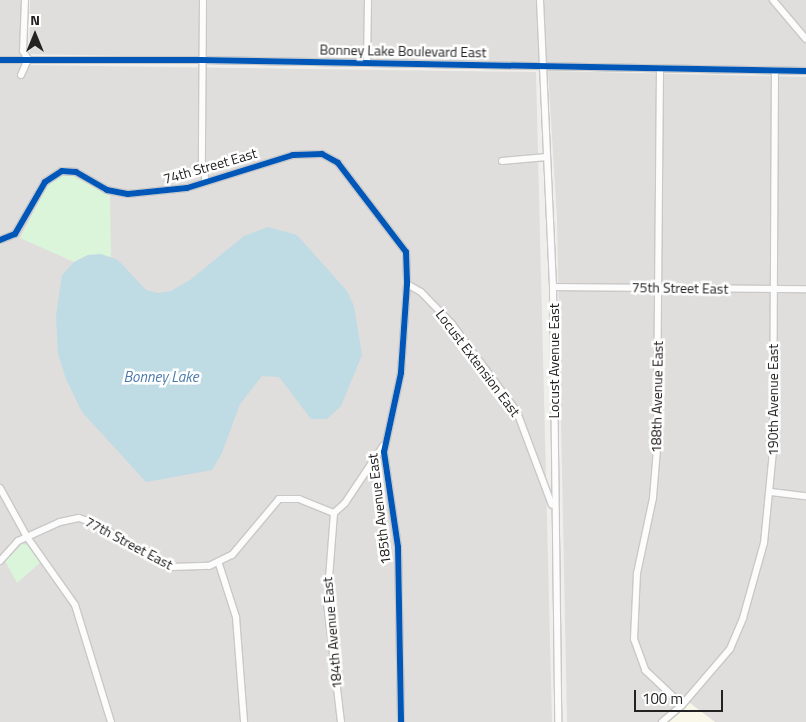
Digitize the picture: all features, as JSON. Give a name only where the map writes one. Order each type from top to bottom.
[{"type":"street","points":[[21,75],[28,59],[23,51],[25,0]]},
{"type":"street","points":[[203,0],[201,60],[202,162],[206,182]]},
{"type":"street","points":[[367,63],[368,0]]},
{"type":"street","name":"Locust Avenue East","points":[[540,0],[554,287],[554,509],[558,722]]},
{"type":"street","points":[[773,0],[806,39]]},
{"type":"street","name":"Bonney Lake Boulevard East","points":[[0,60],[201,60],[806,71]]},
{"type":"street","name":"188th Avenue East","points":[[660,68],[657,466],[637,574],[634,639],[645,670],[682,706]]},
{"type":"street","name":"190th Avenue East","points":[[662,722],[682,706],[721,662],[738,632],[762,551],[771,492],[776,70]]},
{"type":"street","name":"74th Street East","points":[[0,240],[17,232],[41,187],[62,172],[76,172],[101,188],[120,194],[168,192],[306,154],[327,155],[340,167]]},
{"type":"street","points":[[502,161],[547,157]]},
{"type":"street","name":"185th Avenue East","points":[[340,167],[403,245],[408,284],[401,374],[384,445],[398,548],[401,722]]},
{"type":"street","name":"Locust Extension East","points":[[408,284],[421,292],[452,324],[517,412],[554,509]]},
{"type":"street","name":"75th Street East","points":[[554,287],[806,289]]},
{"type":"street","points":[[334,513],[345,503],[384,445]]},
{"type":"street","points":[[0,488],[28,537],[75,605],[111,722]]},
{"type":"street","points":[[771,492],[806,496]]},
{"type":"street","name":"77th Street East","points":[[0,561],[28,537],[60,522],[83,518],[170,567],[192,568],[219,564],[238,550],[279,499],[299,499],[334,513]]},
{"type":"street","name":"184th Avenue East","points":[[334,513],[327,603],[341,722]]},
{"type":"street","points":[[219,564],[236,617],[244,722]]},
{"type":"shaded area","points":[[0,0],[22,0],[21,65],[536,72],[552,722],[0,722]]},
{"type":"shaded area","points":[[30,0],[806,0],[806,70],[30,54]]},
{"type":"shaded area","points":[[548,71],[806,77],[806,722],[567,722],[557,218]]},
{"type":"shaded area","points":[[690,703],[715,722],[669,722]]},
{"type":"green space","points":[[69,174],[110,195],[111,257],[88,255],[74,262],[20,238],[47,185],[57,177]]},
{"type":"green space","points":[[22,544],[29,545],[42,561],[17,583],[5,561]]},
{"type":"water","name":"Bonney Lake","points":[[268,227],[297,235],[347,291],[354,306],[362,355],[341,406],[327,419],[311,419],[279,377],[262,376],[240,404],[222,453],[212,470],[146,482],[82,412],[66,379],[58,354],[56,316],[62,275],[74,262],[88,255],[101,254],[118,260],[146,290],[158,293],[171,291],[190,280],[244,236]]},
{"type":"cycle path","points":[[0,60],[201,60],[806,71]]},
{"type":"cycle path","points":[[0,240],[15,234],[45,182],[62,171],[76,172],[107,190],[128,194],[187,188],[293,155],[322,154],[338,163],[406,252],[407,284],[401,373],[384,452],[398,547],[401,722]]}]
